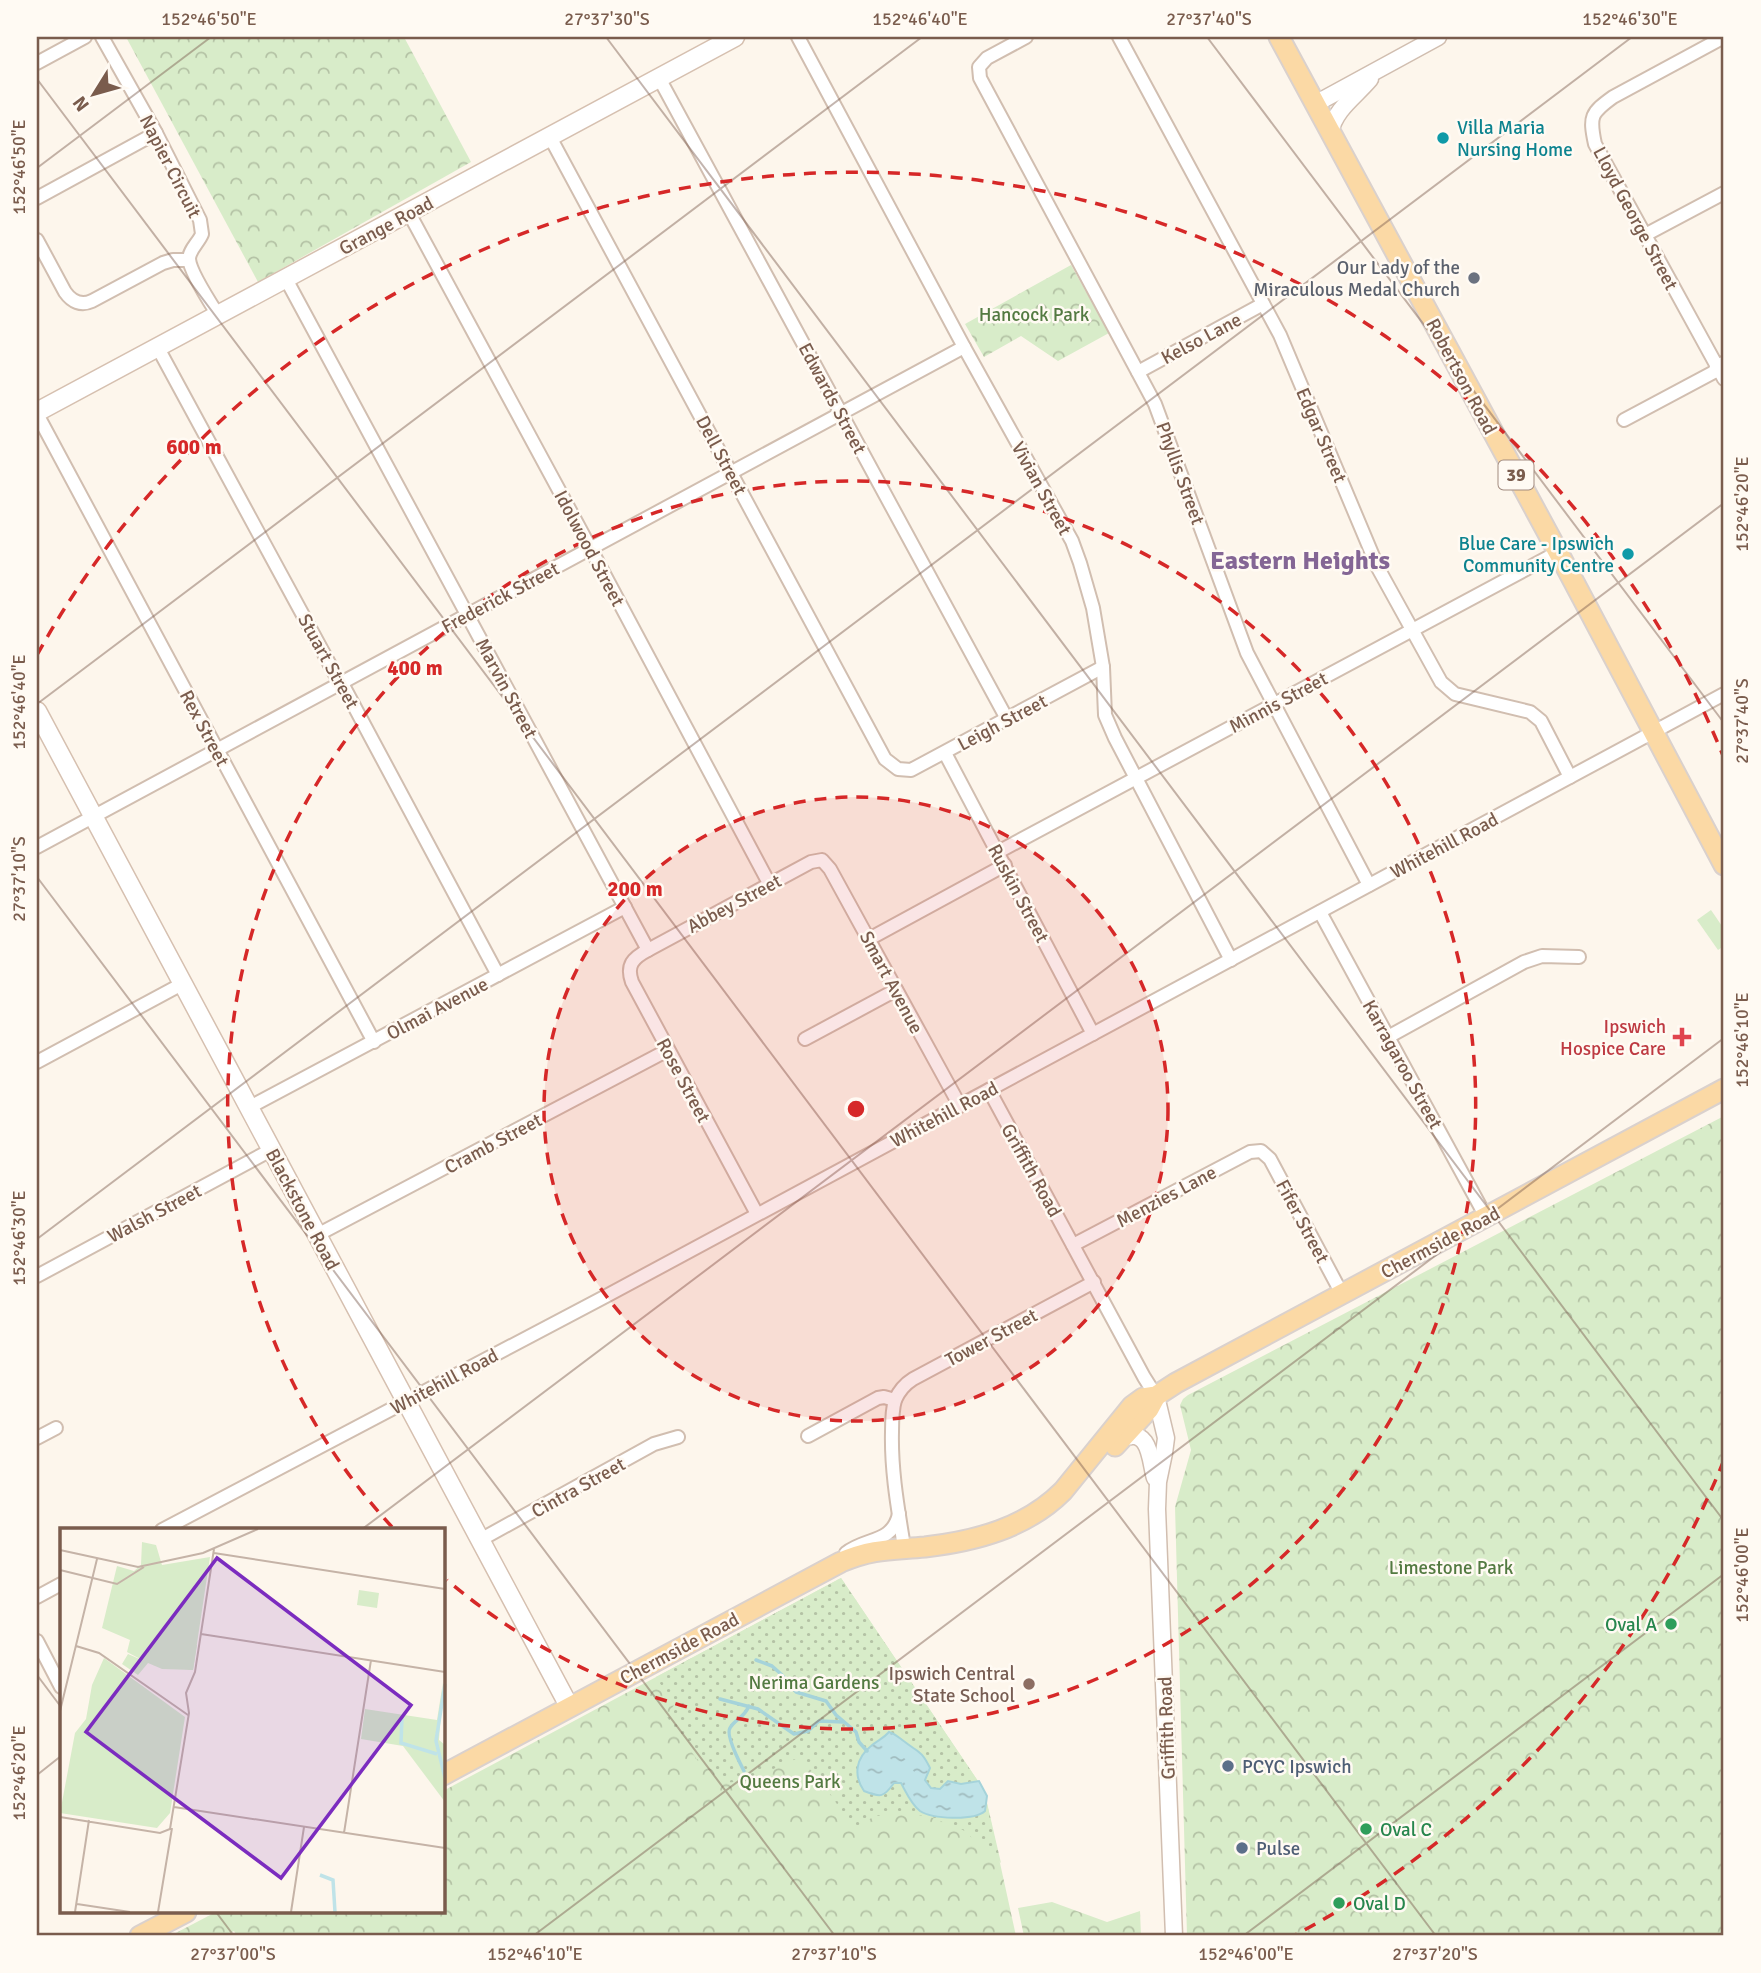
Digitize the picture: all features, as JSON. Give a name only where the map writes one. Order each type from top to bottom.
[{"type":"main road","name":"Grange Road","points":[[37,413],[735,37]]},
{"type":"main road","name":"Robertson Road","points":[[1279,37],[1724,865]]},
{"type":"main road","name":"Blackstone Road","points":[[37,711],[569,1706]]},
{"type":"main road","name":"Chermside Road","points":[[444,1774],[837,1564],[870,1552],[925,1547],[990,1534],[1016,1525],[1063,1491],[1132,1406],[1143,1398],[1156,1396],[1724,1089]]},
{"type":"main road","name":"Chermside Road","points":[[925,1547],[981,1547],[1012,1539],[1038,1527],[1075,1497],[1121,1439],[1151,1407],[1156,1396]]},
{"type":"main road","points":[[140,1936],[181,1913]]},
{"type":"street","points":[[37,63],[85,37]]},
{"type":"street","name":"Napier Circuit","points":[[102,37],[156,133],[200,220],[202,234],[189,260]]},
{"type":"street","name":"Vivian Street","points":[[798,37],[964,347],[1072,541],[1093,608],[1103,667],[1105,715],[1231,960]]},
{"type":"street","name":"Phyllis Street","points":[[1026,37],[987,58],[979,67],[980,78],[1156,404],[1247,653],[1369,885]]},
{"type":"street","name":"Edgar Street","points":[[1119,37],[1280,335],[1378,568],[1441,682],[1455,694],[1530,712],[1541,721],[1570,777]]},
{"type":"street","points":[[1315,104],[1438,37]]},
{"type":"street","name":"Lloyd George Street","points":[[1724,37],[1613,97],[1597,109],[1590,124],[1595,144],[1721,364],[1724,379]]},
{"type":"street","points":[[1330,132],[1338,112],[1378,69]]},
{"type":"street","name":"Edwards Street","points":[[659,78],[1007,719]]},
{"type":"street","points":[[37,198],[156,133]]},
{"type":"street","name":"Dell Street","points":[[550,136],[885,759],[898,769]]},
{"type":"street","points":[[1645,235],[1724,193]]},
{"type":"street","name":"Idolwood Street","points":[[409,212],[770,885]]},
{"type":"street","points":[[37,240],[65,292],[79,303],[92,301],[163,263],[189,260],[218,315]]},
{"type":"street","name":"Marvin Street","points":[[286,279],[648,950]]},
{"type":"street","name":"Kelso Lane","points":[[1138,372],[1263,304]]},
{"type":"street","name":"Frederick Street","points":[[37,846],[964,347]]},
{"type":"street","name":"Stuart Street","points":[[158,348],[498,975]]},
{"type":"street","points":[[1624,420],[1714,372],[1721,364]]},
{"type":"street","name":"Rex Street","points":[[37,413],[374,1042]]},
{"type":"street","name":"Minnis Street","points":[[998,852],[1558,552]]},
{"type":"street","name":"Leigh Street","points":[[898,769],[911,771],[1103,667]]},
{"type":"street","name":"Whitehill Road","points":[[166,1528],[608,1295],[1724,694]]},
{"type":"street","name":"Ruskin Street","points":[[945,753],[1093,1034]]},
{"type":"street","name":"Abbey Street","points":[[648,950],[811,862],[822,860]]},
{"type":"street","name":"Smart Avenue","points":[[822,860],[830,869],[960,1106]]},
{"type":"street","points":[[869,939],[1005,865]]},
{"type":"street","name":"Olmai Avenue","points":[[248,1108],[625,907]]},
{"type":"street","name":"Karragaroo Street","points":[[1320,912],[1486,1217]]},
{"type":"street","name":"Rose Street","points":[[648,950],[634,958],[630,975],[668,1051],[757,1214]]},
{"type":"street","points":[[1388,1037],[1524,962],[1542,956],[1579,957]]},
{"type":"street","points":[[37,1062],[182,984]]},
{"type":"street","points":[[806,1039],[896,990]]},
{"type":"street","name":"Cramb Street","points":[[317,1235],[668,1051]]},
{"type":"street","name":"Griffith Road","points":[[989,1090],[1144,1377],[1170,1413],[1177,1440],[1158,1519]]},
{"type":"street","name":"Walsh Street","points":[[37,1276],[271,1150]]},
{"type":"street","name":"Menzies Lane","points":[[1073,1245],[1250,1152],[1261,1151]]},
{"type":"street","name":"Fifer Street","points":[[1261,1151],[1270,1159],[1342,1294]]},
{"type":"street","name":"Tower Street","points":[[895,1401],[901,1389],[913,1379],[1094,1282]]},
{"type":"street","name":"Griffith Road","points":[[1156,1396],[1166,1438],[1157,1488],[1174,1936]]},
{"type":"street","points":[[808,1436],[878,1398],[895,1401],[891,1453],[904,1548]]},
{"type":"street","points":[[37,1438],[55,1428]]},
{"type":"street","name":"Cintra Street","points":[[480,1540],[654,1444],[678,1437]]},
{"type":"street","points":[[1121,1439],[1136,1437],[1146,1445],[1151,1453],[1157,1488]]},
{"type":"street","points":[[837,1564],[852,1549],[889,1533],[897,1522],[899,1513]]},
{"type":"street","points":[[37,1597],[60,1585]]},
{"type":"street","points":[[37,1641],[60,1686]]},
{"type":"green space","points":[[126,37],[404,37],[471,162],[258,282]]},
{"type":"green space","name":"Hancock Park","points":[[1071,265],[1109,333],[1058,361],[1021,336],[984,357],[965,324]]},
{"type":"green space","points":[[1711,910],[1724,929],[1724,946],[1718,950],[1697,920]]},
{"type":"green space","name":"Limestone Park","points":[[1724,1116],[1724,1936],[1187,1936],[1175,1507],[1191,1450],[1180,1405],[1183,1399]]},
{"type":"green space","name":"Queens Park","points":[[841,1578],[984,1790],[1016,1936],[237,1936],[234,1931],[225,1936],[170,1936],[214,1913],[444,1913],[444,1790]]},
{"type":"green space","name":"Nerima Gardens","points":[[841,1578],[984,1790],[1001,1863],[963,1830],[928,1816],[875,1816],[854,1828],[817,1776],[798,1758],[746,1781],[722,1783],[704,1759],[698,1761],[667,1717],[674,1705],[656,1677]]},
{"type":"green space","points":[[1052,1902],[1107,1922],[1140,1911],[1141,1936],[1024,1936],[1018,1908]]},
{"type":"water","points":[[889,1732],[917,1750],[924,1758],[930,1768],[925,1780],[931,1788],[940,1789],[948,1781],[961,1784],[979,1781],[987,1796],[985,1811],[963,1818],[926,1814],[914,1805],[901,1783],[894,1783],[882,1795],[864,1791],[857,1773],[859,1761],[866,1751]]},
{"type":"waterway","points":[[756,1660],[772,1666],[796,1692],[826,1701],[836,1715],[856,1732],[859,1742],[867,1751]]},
{"type":"waterway","points":[[720,1699],[758,1709],[794,1734],[808,1731],[819,1721],[843,1722]]},
{"type":"waterway","points":[[744,1771],[729,1732],[749,1706]]},
{"type":"place","name":"Villa Maria Nursing Home","points":[[1443,138]]},
{"type":"place","name":"Our Lady of the Miraculous Medal Church","points":[[1474,278]]},
{"type":"place","name":"Blue Care - Ipswich Community Centre","points":[[1628,554]]},
{"type":"place","name":"Ipswich Hospice Care","points":[[1682,1037]]},
{"type":"place","name":"Oval A","points":[[1671,1624]]},
{"type":"place","name":"Ipswich Central State School","points":[[1029,1684]]},
{"type":"place","name":"PCYC Ipswich","points":[[1228,1766]]},
{"type":"place","name":"Oval C","points":[[1366,1829]]},
{"type":"place","name":"Pulse","points":[[1242,1848]]},
{"type":"place","name":"Oval D","points":[[1339,1903]]},
{"type":"district","name":"Eastern Heights","points":[[1300,560]]}]
